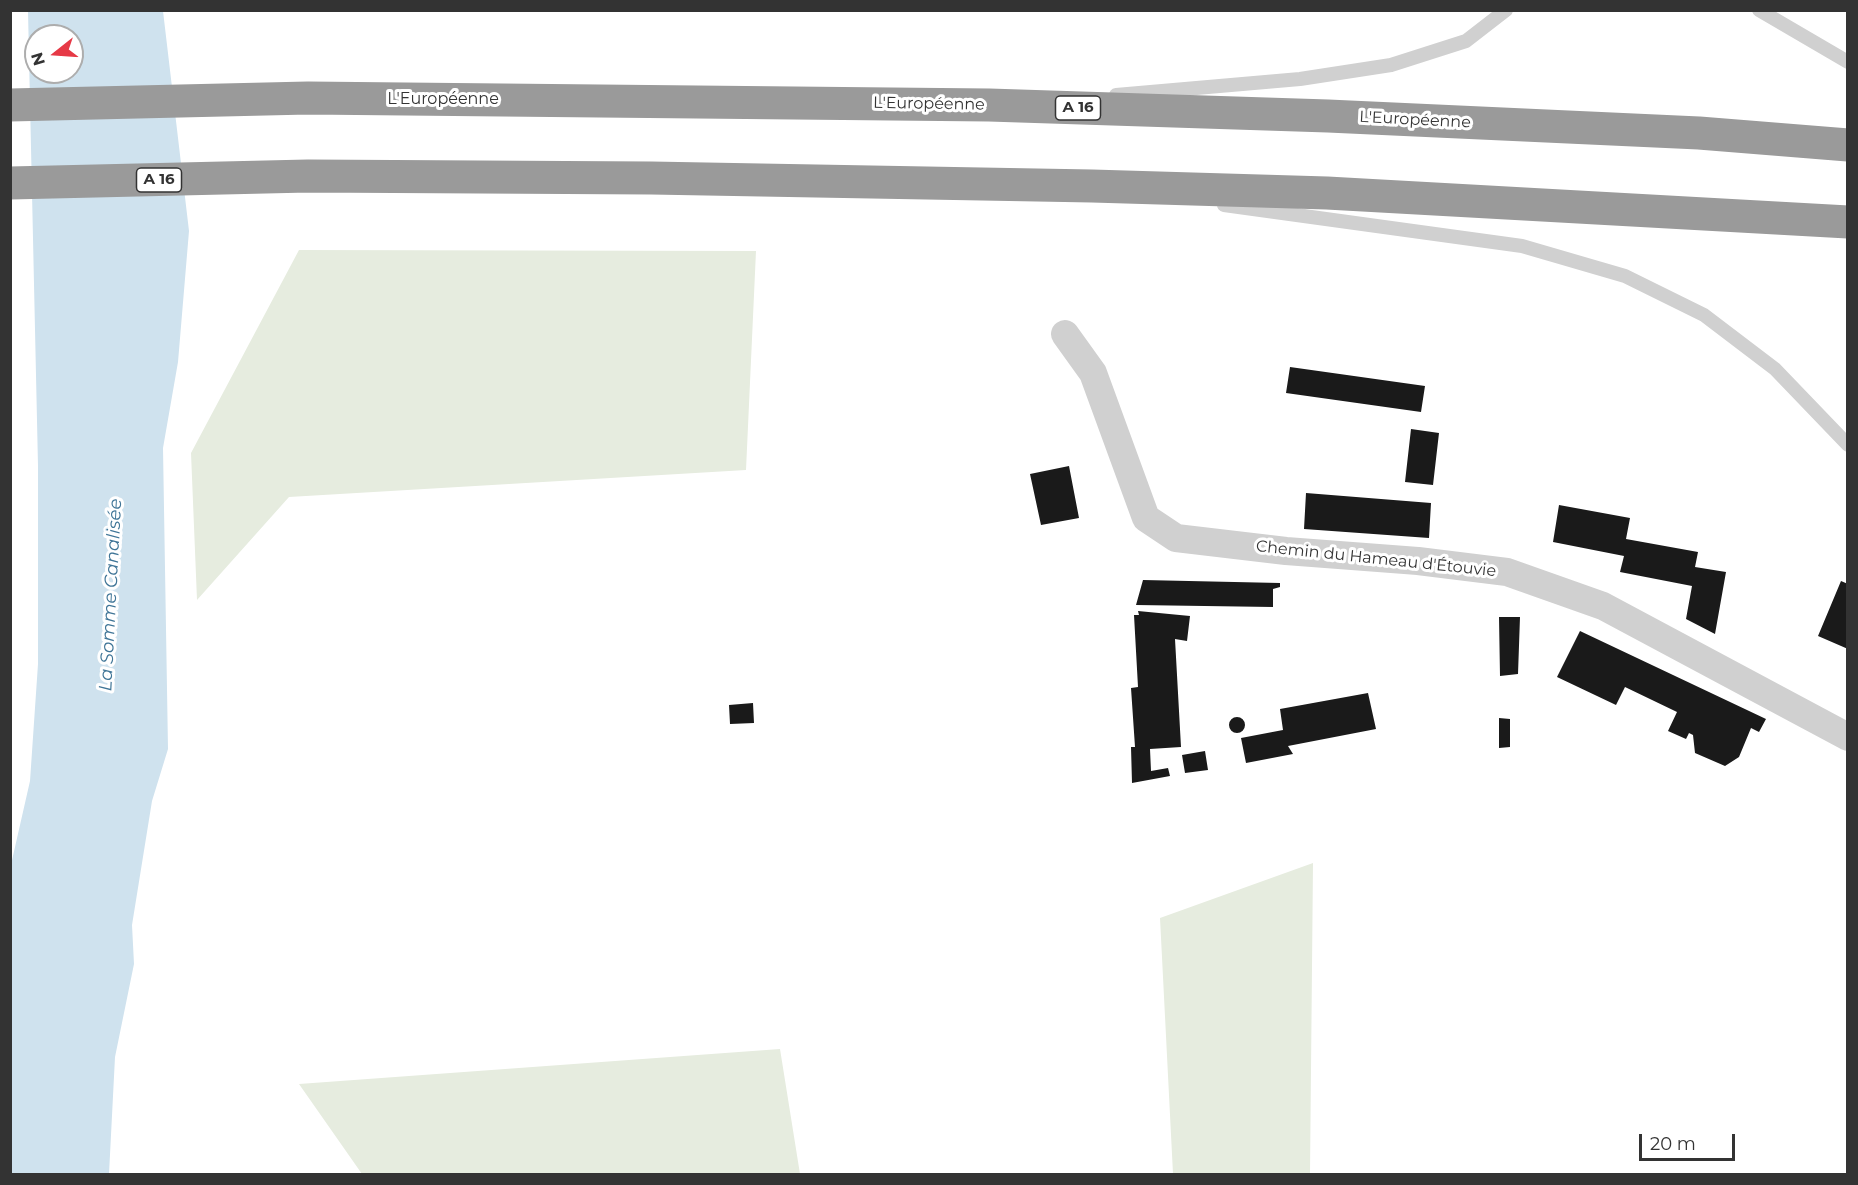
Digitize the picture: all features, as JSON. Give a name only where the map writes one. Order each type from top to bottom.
[{"type":"highway","name":"L'Européenne","points":[[10,105],[308,98],[989,105],[1699,133],[1848,145]]},
{"type":"highway","name":"A 16","points":[[10,183],[309,176],[639,178],[1092,186],[1327,194],[1848,222]]},
{"type":"street","name":"Chemin du Hameau d'Étouvie","points":[[1065,334],[1093,373],[1146,518],[1176,538],[1286,551],[1418,561],[1507,572],[1603,606],[1848,737]]},
{"type":"lane","points":[[989,105],[1299,79],[1391,65],[1466,41],[1506,10]]},
{"type":"lane","points":[[1759,10],[1848,62]]},
{"type":"lane","points":[[1092,186],[1522,246],[1625,276],[1704,315],[1775,369],[1848,445]]},
{"type":"shaded area","points":[[299,250],[756,251],[746,470],[289,497],[197,600],[191,453]]},
{"type":"shaded area","points":[[1313,863],[1310,1174],[1173,1174],[1160,918]]},
{"type":"shaded area","points":[[780,1049],[800,1174],[362,1174],[299,1084]]},
{"type":"water","name":"La Somme Canalisée","points":[[28,11],[163,11],[189,231],[178,362],[163,448],[168,749],[152,801],[132,925],[134,964],[115,1057],[109,1174],[11,1174],[10,869],[30,781],[38,664],[38,466],[30,84],[84,84],[84,24],[28,24]]},
{"type":"building","points":[[1290,367],[1425,386],[1421,412],[1286,393]]},
{"type":"building","points":[[1411,429],[1439,433],[1433,485],[1405,482]]},
{"type":"building","points":[[1069,466],[1079,518],[1041,525],[1030,474]]},
{"type":"building","points":[[1306,493],[1431,503],[1429,538],[1304,529]]},
{"type":"building","points":[[1559,505],[1630,518],[1626,539],[1698,552],[1695,567],[1726,572],[1715,634],[1686,619],[1692,586],[1620,572],[1624,556],[1553,542]]},
{"type":"building","points":[[1143,580],[1280,583],[1280,587],[1273,589],[1273,607],[1136,605]]},
{"type":"building","points":[[1841,581],[1848,584],[1848,649],[1818,636]]},
{"type":"building","points":[[1138,611],[1190,616],[1187,641],[1175,639],[1181,747],[1150,749],[1151,771],[1168,768],[1170,776],[1132,783],[1131,747],[1135,747],[1131,688],[1138,687],[1134,615],[1139,615]]},
{"type":"building","points":[[1499,617],[1520,617],[1518,674],[1500,676]]},
{"type":"building","points":[[1580,631],[1766,719],[1759,732],[1751,728],[1739,757],[1725,766],[1695,753],[1693,735],[1689,733],[1686,739],[1668,731],[1677,712],[1625,687],[1616,705],[1557,677]]},
{"type":"building","points":[[1368,693],[1376,729],[1288,746],[1293,754],[1246,763],[1241,738],[1283,730],[1280,709]]},
{"type":"building","points":[[753,703],[754,723],[730,724],[729,705]]},
{"type":"building","points":[[1237,717],[1245,725],[1237,733],[1229,725]]},
{"type":"building","points":[[1499,718],[1510,719],[1510,747],[1499,748]]},
{"type":"building","points":[[1205,751],[1208,770],[1185,773],[1182,755]]}]
